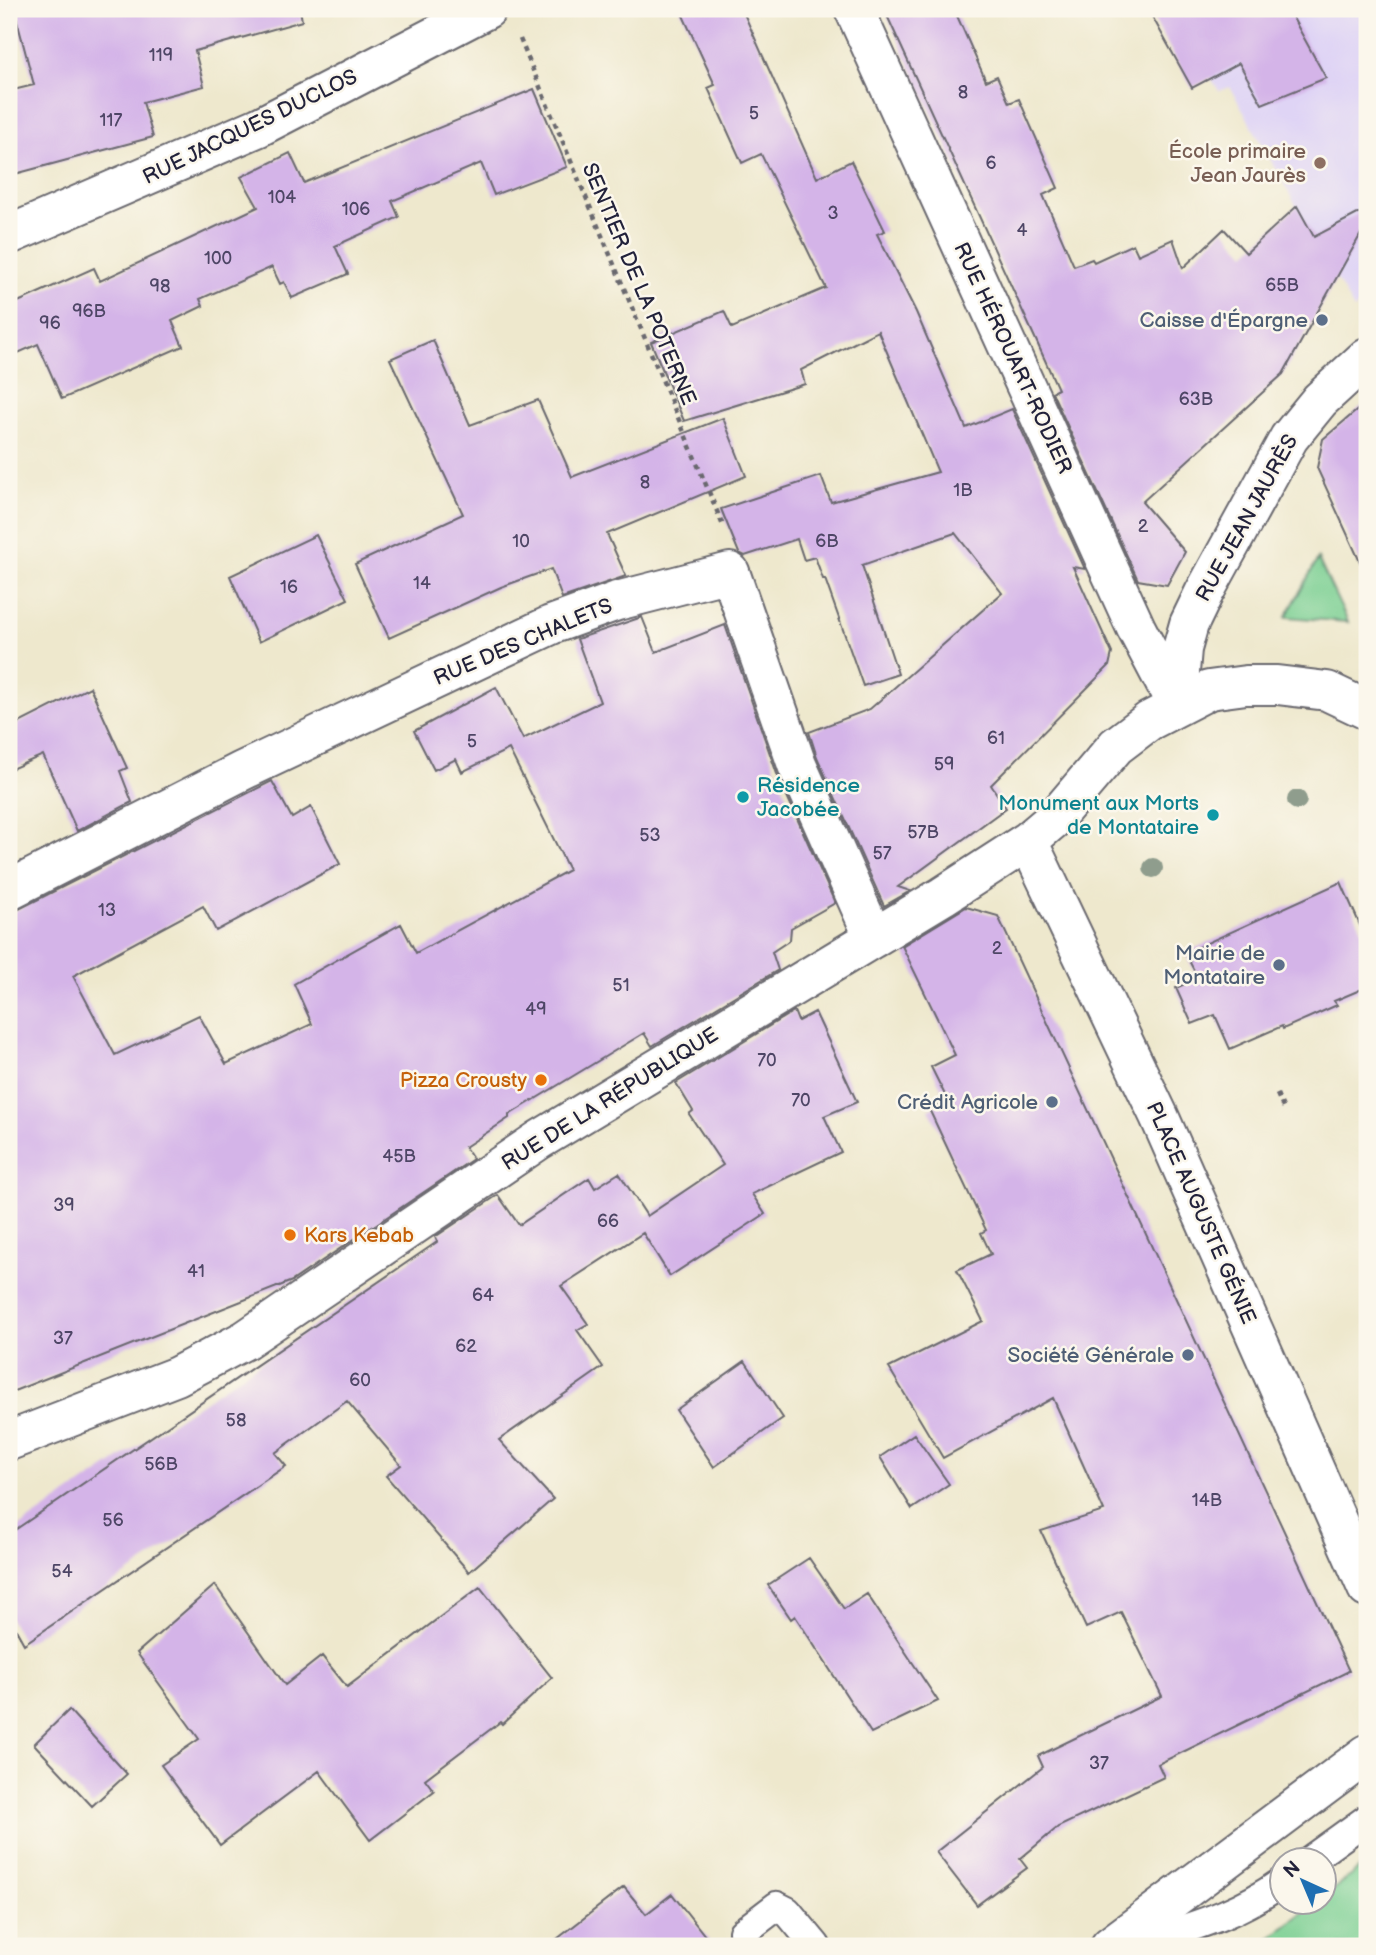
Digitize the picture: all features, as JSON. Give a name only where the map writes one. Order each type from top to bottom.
[{"type":"street","name":"RUE JACQUES DUCLOS","points":[[9,235],[258,127],[487,9]]},
{"type":"street","name":"RUE HÉROUART-RODIER","points":[[853,9],[1136,628],[1177,706]]},
{"type":"street","name":"RUE JEAN JAURÈS","points":[[1177,706],[1182,649],[1189,624],[1204,593],[1289,438],[1320,400],[1367,357]]},
{"type":"street","points":[[730,572],[797,765],[874,938]]},
{"type":"street","name":"RUE DES CHALETS","points":[[9,890],[242,771],[521,638],[585,611],[730,572]]},
{"type":"street","points":[[1177,706],[1209,690],[1222,687],[1277,685],[1327,691],[1367,710]]},
{"type":"street","name":"RUE DE LA RÉPUBLIQUE","points":[[9,1441],[177,1376],[245,1340],[538,1140],[874,938],[1028,841],[1054,819],[1116,746],[1149,721],[1177,706]]},
{"type":"street","name":"PLACE AUGUSTE GÉNIE","points":[[1028,841],[1158,1116],[1367,1588]]},
{"type":"street","points":[[1110,1946],[1367,1754]]},
{"type":"lane","points":[[1329,1846],[1367,1818]]},
{"type":"lane","points":[[1132,1946],[1216,1920],[1268,1891]]},
{"type":"lane","points":[[747,1946],[743,1932],[777,1906],[787,1910],[816,1946]]},
{"type":"path","name":"SENTIER DE LA POTERNE","points":[[518,34],[731,545],[730,572]]},
{"type":"path","points":[[1277,1094],[1285,1112]]},
{"type":"shaded area","name":"École primaire Jean Jaurès","points":[[1209,9],[1367,9],[1367,299],[1354,310],[1230,87],[1219,91],[1211,78]]},
{"type":"green space","points":[[1318,559],[1348,622],[1286,617]]},
{"type":"green space","points":[[1367,1862],[1367,1946],[1259,1946],[1299,1916],[1338,1916],[1338,1886]]},
{"type":"building","points":[[14,9],[300,9],[302,21],[195,51],[204,86],[143,102],[153,137],[15,174],[9,147],[9,91],[34,85]]},
{"type":"building","points":[[680,9],[742,9],[817,178],[851,161],[885,231],[877,234],[916,312],[966,428],[1012,409],[1085,569],[1073,567],[1112,653],[1109,666],[991,785],[1006,808],[898,887],[910,891],[884,906],[817,757],[809,732],[870,709],[1002,593],[955,533],[862,565],[898,674],[863,686],[815,557],[804,560],[797,539],[745,556],[739,553],[721,509],[821,476],[831,502],[938,472],[878,331],[801,370],[805,384],[684,421],[651,342],[724,311],[732,328],[826,288],[761,154],[742,163],[708,88],[715,85]]},
{"type":"building","points":[[884,9],[954,9],[986,81],[997,76],[1009,103],[1019,99],[1058,188],[1043,195],[1074,266],[1092,259],[1094,262],[1133,244],[1138,255],[1173,239],[1183,268],[1224,229],[1246,253],[1297,206],[1314,237],[1367,209],[1367,223],[1283,374],[1142,502],[1185,552],[1167,585],[1138,580],[1052,392],[1058,389]]},
{"type":"building","points":[[1148,9],[1288,9],[1326,78],[1262,104],[1239,63],[1192,88]]},
{"type":"building","points":[[534,89],[567,167],[494,195],[481,163],[392,201],[399,217],[335,246],[348,274],[292,298],[284,282],[280,284],[272,267],[200,299],[203,306],[172,321],[183,346],[62,399],[38,344],[9,357],[9,306],[94,268],[100,281],[258,207],[241,177],[290,153],[304,183]]},
{"type":"building","points":[[433,340],[470,425],[538,400],[572,477],[723,418],[746,476],[607,534],[626,576],[562,598],[551,569],[501,587],[389,638],[355,564],[463,514],[390,359]]},
{"type":"building","points":[[1367,402],[1367,577],[1317,468],[1323,439]]},
{"type":"building","points":[[316,535],[348,599],[259,642],[230,576]]},
{"type":"building","points":[[642,617],[656,652],[725,625],[777,774],[835,903],[791,928],[790,940],[772,952],[778,970],[652,1046],[644,1033],[509,1115],[509,1118],[465,1147],[473,1159],[292,1281],[9,1393],[9,914],[272,781],[292,818],[311,807],[340,864],[216,931],[203,906],[73,976],[115,1055],[199,1015],[226,1064],[312,1024],[294,984],[401,924],[416,953],[569,870],[509,749],[462,772],[456,759],[434,770],[414,731],[496,687],[523,739],[600,702],[577,639]]},
{"type":"building","points":[[90,687],[127,768],[120,771],[132,802],[77,831],[43,755],[9,770],[9,728]]},
{"type":"building","name":"Mairie de Montataire","points":[[1341,882],[1367,941],[1367,987],[1334,1001],[1337,1005],[1230,1049],[1215,1015],[1192,1024],[1176,988],[1198,978],[1185,953]]},
{"type":"building","points":[[966,907],[998,916],[1349,1671],[1158,1764],[1164,1777],[1058,1827],[1020,1859],[1027,1868],[977,1905],[936,1852],[1043,1767],[1038,1756],[1162,1696],[1121,1612],[1086,1628],[1041,1531],[1104,1511],[1053,1398],[943,1458],[889,1368],[983,1321],[957,1270],[991,1254],[981,1233],[986,1230],[929,1109],[948,1101],[931,1067],[955,1055],[902,946]]},
{"type":"building","points":[[794,1011],[798,1021],[815,1012],[857,1102],[824,1116],[841,1152],[752,1194],[765,1214],[670,1276],[643,1233],[561,1286],[588,1324],[577,1330],[603,1367],[499,1440],[553,1499],[469,1572],[386,1476],[401,1465],[347,1401],[275,1453],[286,1466],[24,1644],[9,1617],[9,1534],[437,1242],[435,1237],[498,1195],[519,1225],[589,1178],[595,1188],[619,1173],[647,1216],[723,1165],[689,1114],[693,1111],[676,1083]]},
{"type":"building","points":[[745,1361],[783,1418],[714,1467],[676,1410]]},
{"type":"building","points":[[914,1434],[949,1484],[912,1509],[880,1457]]},
{"type":"building","points":[[809,1558],[844,1609],[867,1594],[938,1701],[871,1733],[795,1616],[791,1619],[768,1585]]},
{"type":"building","points":[[215,1585],[285,1685],[322,1656],[347,1687],[480,1587],[552,1678],[502,1724],[500,1722],[425,1779],[434,1791],[370,1840],[319,1771],[220,1845],[161,1765],[199,1739],[137,1653]]},
{"type":"building","points":[[69,1710],[127,1774],[92,1806],[34,1744]]},
{"type":"building","points":[[624,1887],[646,1914],[672,1894],[713,1946],[548,1946]]},
{"type":"place","name":"École primaire Jean Jaurès","points":[[1320,163]]},
{"type":"place","name":"Caisse d'Épargne","points":[[1322,320]]},
{"type":"place","name":"Résidence Jacobée","points":[[743,797]]},
{"type":"place","name":"Monument aux Morts de Montataire","points":[[1213,815]]},
{"type":"place","name":"Mairie de Montataire","points":[[1279,965]]},
{"type":"place","name":"Pizza Crousty","points":[[541,1080]]},
{"type":"place","name":"Crédit Agricole","points":[[1052,1102]]},
{"type":"place","name":"Kars Kebab","points":[[290,1235]]},
{"type":"place","name":"Société Générale","points":[[1188,1355]]}]
